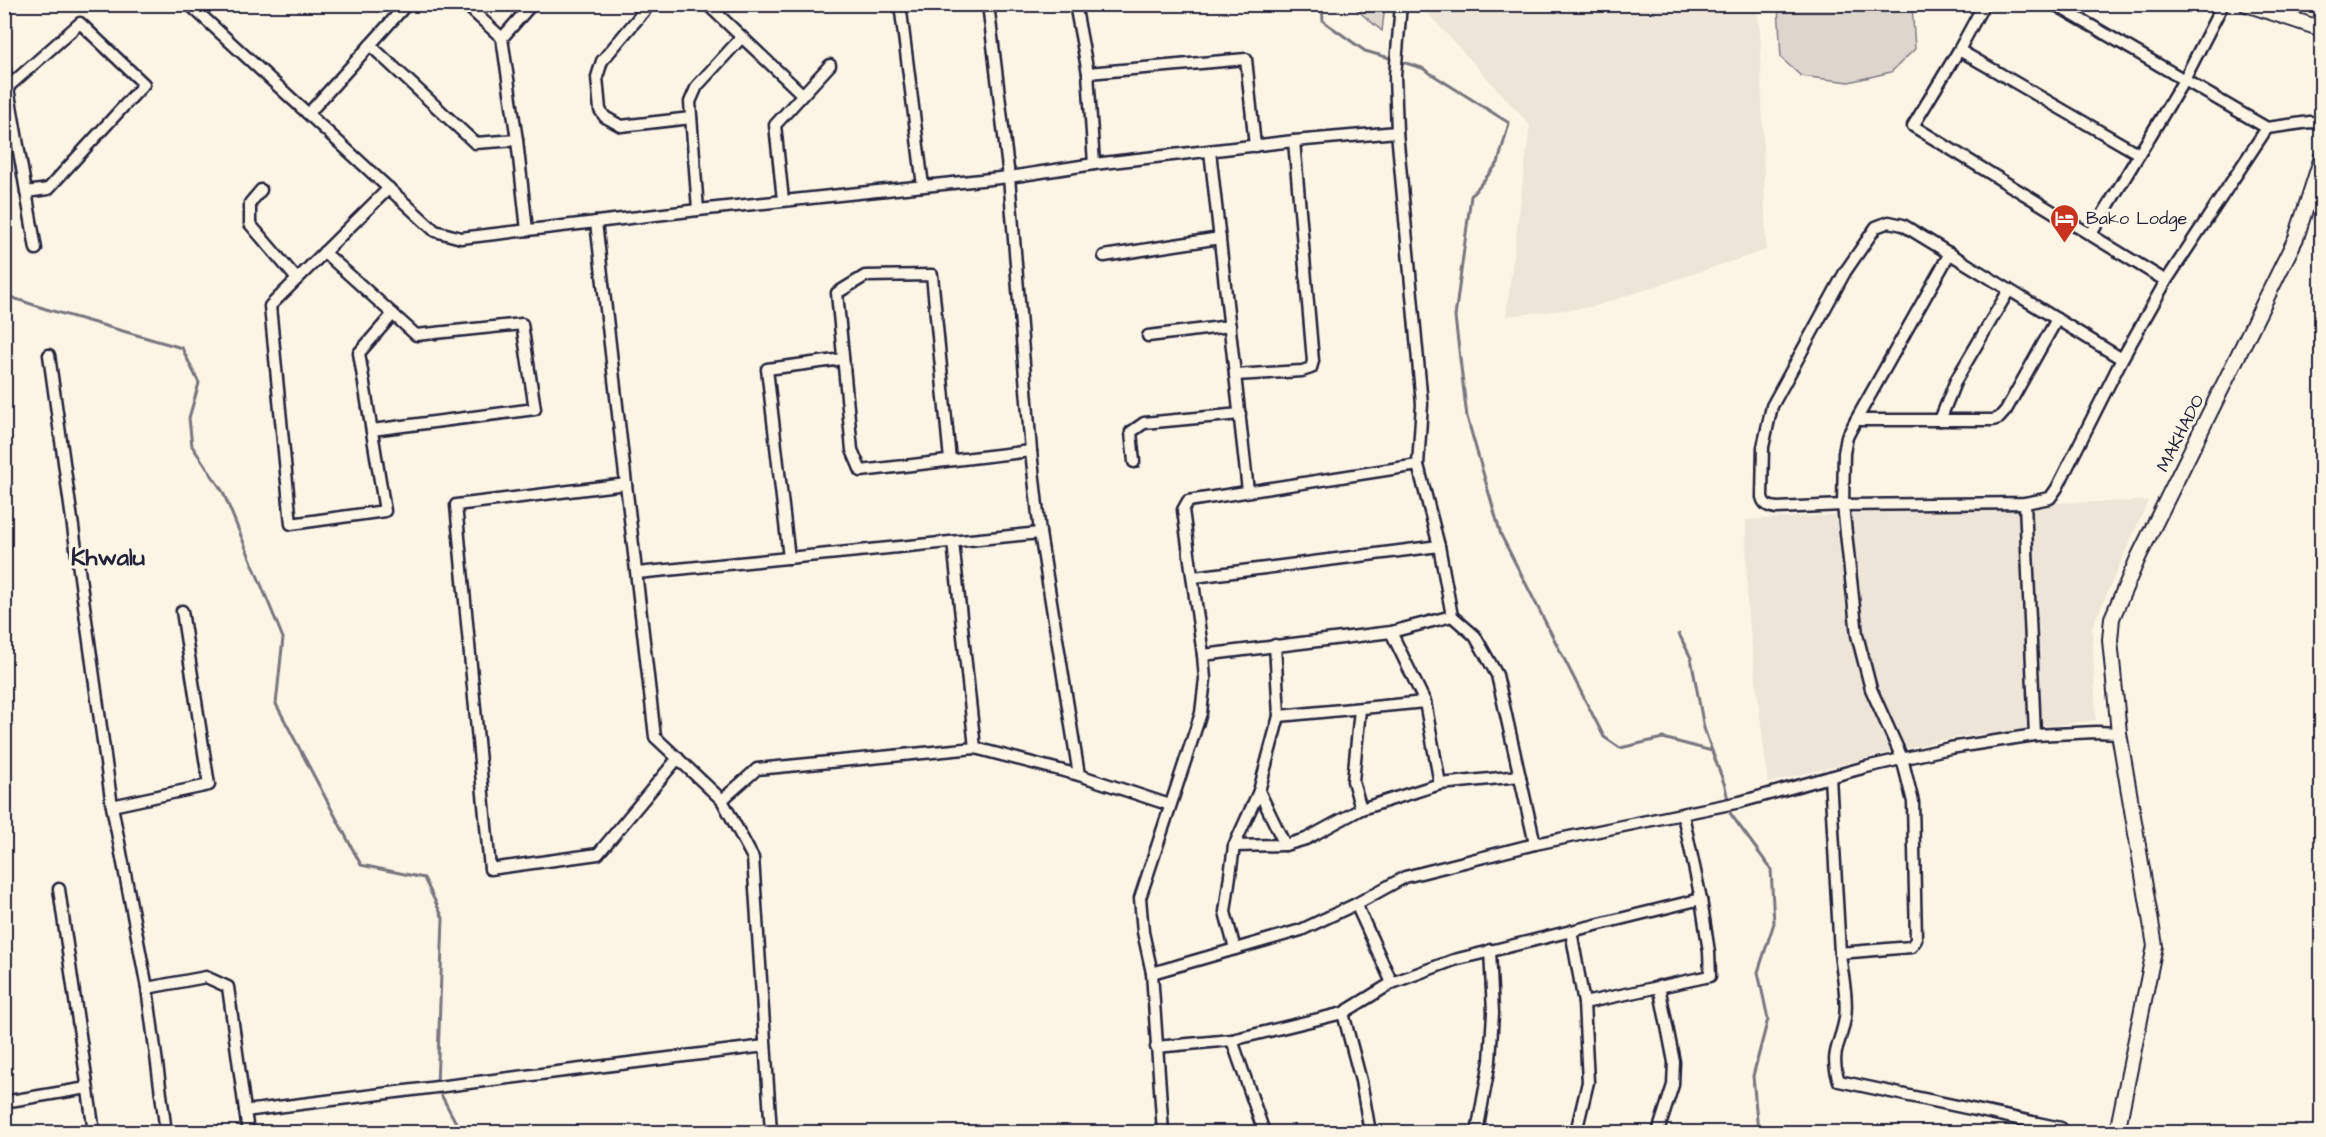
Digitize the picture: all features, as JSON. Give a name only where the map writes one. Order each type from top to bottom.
[{"type":"street","points":[[308,114],[407,4]]},
{"type":"street","points":[[465,4],[502,38],[527,230]]},
{"type":"street","points":[[502,38],[532,4]]},
{"type":"street","points":[[650,4],[602,61],[597,77],[600,110],[605,117],[621,126],[691,118]]},
{"type":"street","points":[[707,4],[802,94]]},
{"type":"street","points":[[900,4],[923,186]]},
{"type":"street","points":[[988,4],[1009,177],[1031,451],[1040,533],[1079,774]]},
{"type":"street","points":[[1075,4],[1088,73],[1095,164]]},
{"type":"street","points":[[1401,4],[1395,76],[1397,132],[1422,404],[1418,465],[1439,546],[1452,616],[1475,636],[1497,675],[1535,843]]},
{"type":"street","points":[[1984,4],[1913,126],[2166,280]]},
{"type":"street","points":[[2054,4],[2267,128],[2310,122],[2322,123]]},
{"type":"street","points":[[2091,234],[2184,80],[2223,4]]},
{"type":"street","points":[[2246,4],[2322,28]]},
{"type":"street","points":[[191,5],[435,231],[461,238],[783,200],[1009,177],[1095,164],[1294,141],[1397,132]]},
{"type":"street","points":[[8,87],[80,23],[144,84],[48,189],[26,192]]},
{"type":"street","points":[[698,210],[690,102],[697,86],[741,38]]},
{"type":"street","points":[[370,45],[475,143],[517,140]]},
{"type":"street","points":[[1959,50],[2139,154]]},
{"type":"street","points":[[1088,73],[1246,58],[1255,146]]},
{"type":"street","points":[[4,65],[36,249]]},
{"type":"street","points":[[783,200],[775,125],[830,65]]},
{"type":"street","points":[[2122,359],[1902,225],[1889,222],[1876,227],[1845,272],[1772,406],[1763,447],[1763,502],[1769,507],[1777,508],[2025,503],[2050,498],[2166,280],[2267,128]]},
{"type":"street","points":[[1235,375],[1302,371],[1311,368],[1313,361],[1294,141]]},
{"type":"street","points":[[1210,151],[1248,491]]},
{"type":"street","name":"MAKHADO","points":[[2117,1132],[2155,946],[2119,733],[2110,640],[2112,618],[2138,558],[2296,238],[2322,157]]},
{"type":"street","points":[[389,188],[270,306],[291,524],[385,511],[359,353],[393,314]]},
{"type":"street","points":[[261,190],[250,203],[250,224],[297,279]]},
{"type":"street","points":[[596,222],[655,737],[722,800],[753,858],[771,1132]]},
{"type":"street","points":[[1104,256],[1220,238]]},
{"type":"street","points":[[324,252],[416,335],[522,324],[535,409],[372,429]]},
{"type":"street","points":[[1840,953],[1908,948],[1916,940],[1913,802],[1902,758],[1871,689],[1859,648],[1843,505],[1847,437],[1950,253]]},
{"type":"street","points":[[950,460],[932,275],[865,276],[837,293],[852,450],[861,471],[1031,451]]},
{"type":"street","points":[[1940,420],[1956,380],[2009,290]]},
{"type":"street","points":[[1856,420],[1993,420],[1999,418],[2006,410],[2057,319]]},
{"type":"street","points":[[1148,336],[1230,326]]},
{"type":"street","points":[[50,355],[112,807],[147,988],[166,1132]]},
{"type":"street","points":[[789,558],[767,369],[843,359]]},
{"type":"street","points":[[1134,462],[1131,432],[1144,423],[1240,414]]},
{"type":"street","points":[[1163,1132],[1152,973],[1143,932],[1140,898],[1201,713],[1204,680],[1203,654],[1184,516],[1185,506],[1188,501],[1418,465]]},
{"type":"street","points":[[626,484],[456,505],[490,869],[598,854],[678,758]]},
{"type":"street","points":[[2025,503],[2035,735]]},
{"type":"street","points":[[636,573],[1040,533]]},
{"type":"street","points":[[953,542],[975,748]]},
{"type":"street","points":[[1194,577],[1439,546]]},
{"type":"street","points":[[112,807],[209,785],[182,611]]},
{"type":"street","points":[[1203,654],[1391,632],[1452,616]]},
{"type":"street","points":[[1391,632],[1425,702],[1440,784]]},
{"type":"street","points":[[1234,949],[1225,912],[1234,846],[1259,791],[1279,716],[1275,645]]},
{"type":"street","points":[[1279,716],[1425,702]]},
{"type":"street","points":[[1360,709],[1353,781],[1361,809]]},
{"type":"street","points":[[1152,973],[1301,930],[1356,904],[1405,877],[1535,843],[1740,802],[1902,758],[1950,748],[2035,735],[2119,733]]},
{"type":"street","points":[[722,800],[757,770],[975,748],[1079,774],[1170,805]]},
{"type":"street","points":[[1234,846],[1285,845],[1306,839],[1361,809],[1440,784],[1520,776]]},
{"type":"street","points":[[1830,777],[1845,1010],[1845,1019],[1834,1057],[1839,1081],[2061,1128],[2060,1132]]},
{"type":"street","points":[[1259,791],[1285,845]]},
{"type":"street","points":[[1584,1003],[1710,976],[1701,899],[1683,815]]},
{"type":"street","points":[[58,888],[94,1132]]},
{"type":"street","points":[[1156,1047],[1232,1040],[1343,1013],[1392,983],[1454,960],[1701,899]]},
{"type":"street","points":[[1356,904],[1392,983]]},
{"type":"street","points":[[1571,931],[1584,1003],[1588,1082],[1579,1132]]},
{"type":"street","points":[[1477,1132],[1490,1061],[1493,1013],[1490,950]]},
{"type":"street","points":[[147,988],[206,977],[228,987],[248,1132]]},
{"type":"street","points":[[1658,1132],[1673,1085],[1674,1062],[1659,986]]},
{"type":"street","points":[[1343,1013],[1361,1082],[1370,1132]]},
{"type":"street","points":[[1232,1040],[1264,1132]]},
{"type":"street","points":[[245,1111],[765,1046]]},
{"type":"street","points":[[4,1102],[87,1088]]},
{"type":"shaded area","points":[[1351,5],[1385,5],[1382,31]]},
{"type":"shaded area","points":[[1420,5],[1756,5],[1760,29],[1766,250],[1592,307],[1506,316],[1530,125]]},
{"type":"shaded area","points":[[1778,5],[1912,5],[1915,49],[1891,72],[1849,82],[1801,76],[1781,58]]},
{"type":"shaded area","points":[[2148,501],[2092,627],[2096,720],[1944,739],[1768,783],[1747,604],[1746,520],[2047,503]]},
{"type":"waterway","points":[[1322,4],[1323,21],[1365,51],[1393,59]]},
{"type":"waterway","points":[[1399,61],[1422,68],[1509,123],[1498,163],[1471,196],[1455,317],[1467,417],[1501,535],[1604,737],[1620,748],[1663,738],[1712,751],[1728,800]]},
{"type":"waterway","points":[[4,295],[182,348],[199,383],[189,418],[192,446],[223,492],[283,638],[276,704],[361,865],[424,878],[443,918],[437,1087],[455,1121],[466,1132]]},
{"type":"waterway","points":[[1679,634],[1691,658],[1704,728],[1712,751]]},
{"type":"waterway","points":[[1729,807],[1730,813],[1771,869],[1774,923],[1758,972],[1768,1019],[1753,1076],[1758,1132]]},
{"type":"place","name":"Bako Lodge","points":[[2065,244]]},
{"type":"district","name":"Khwalu","points":[[108,557]]}]
